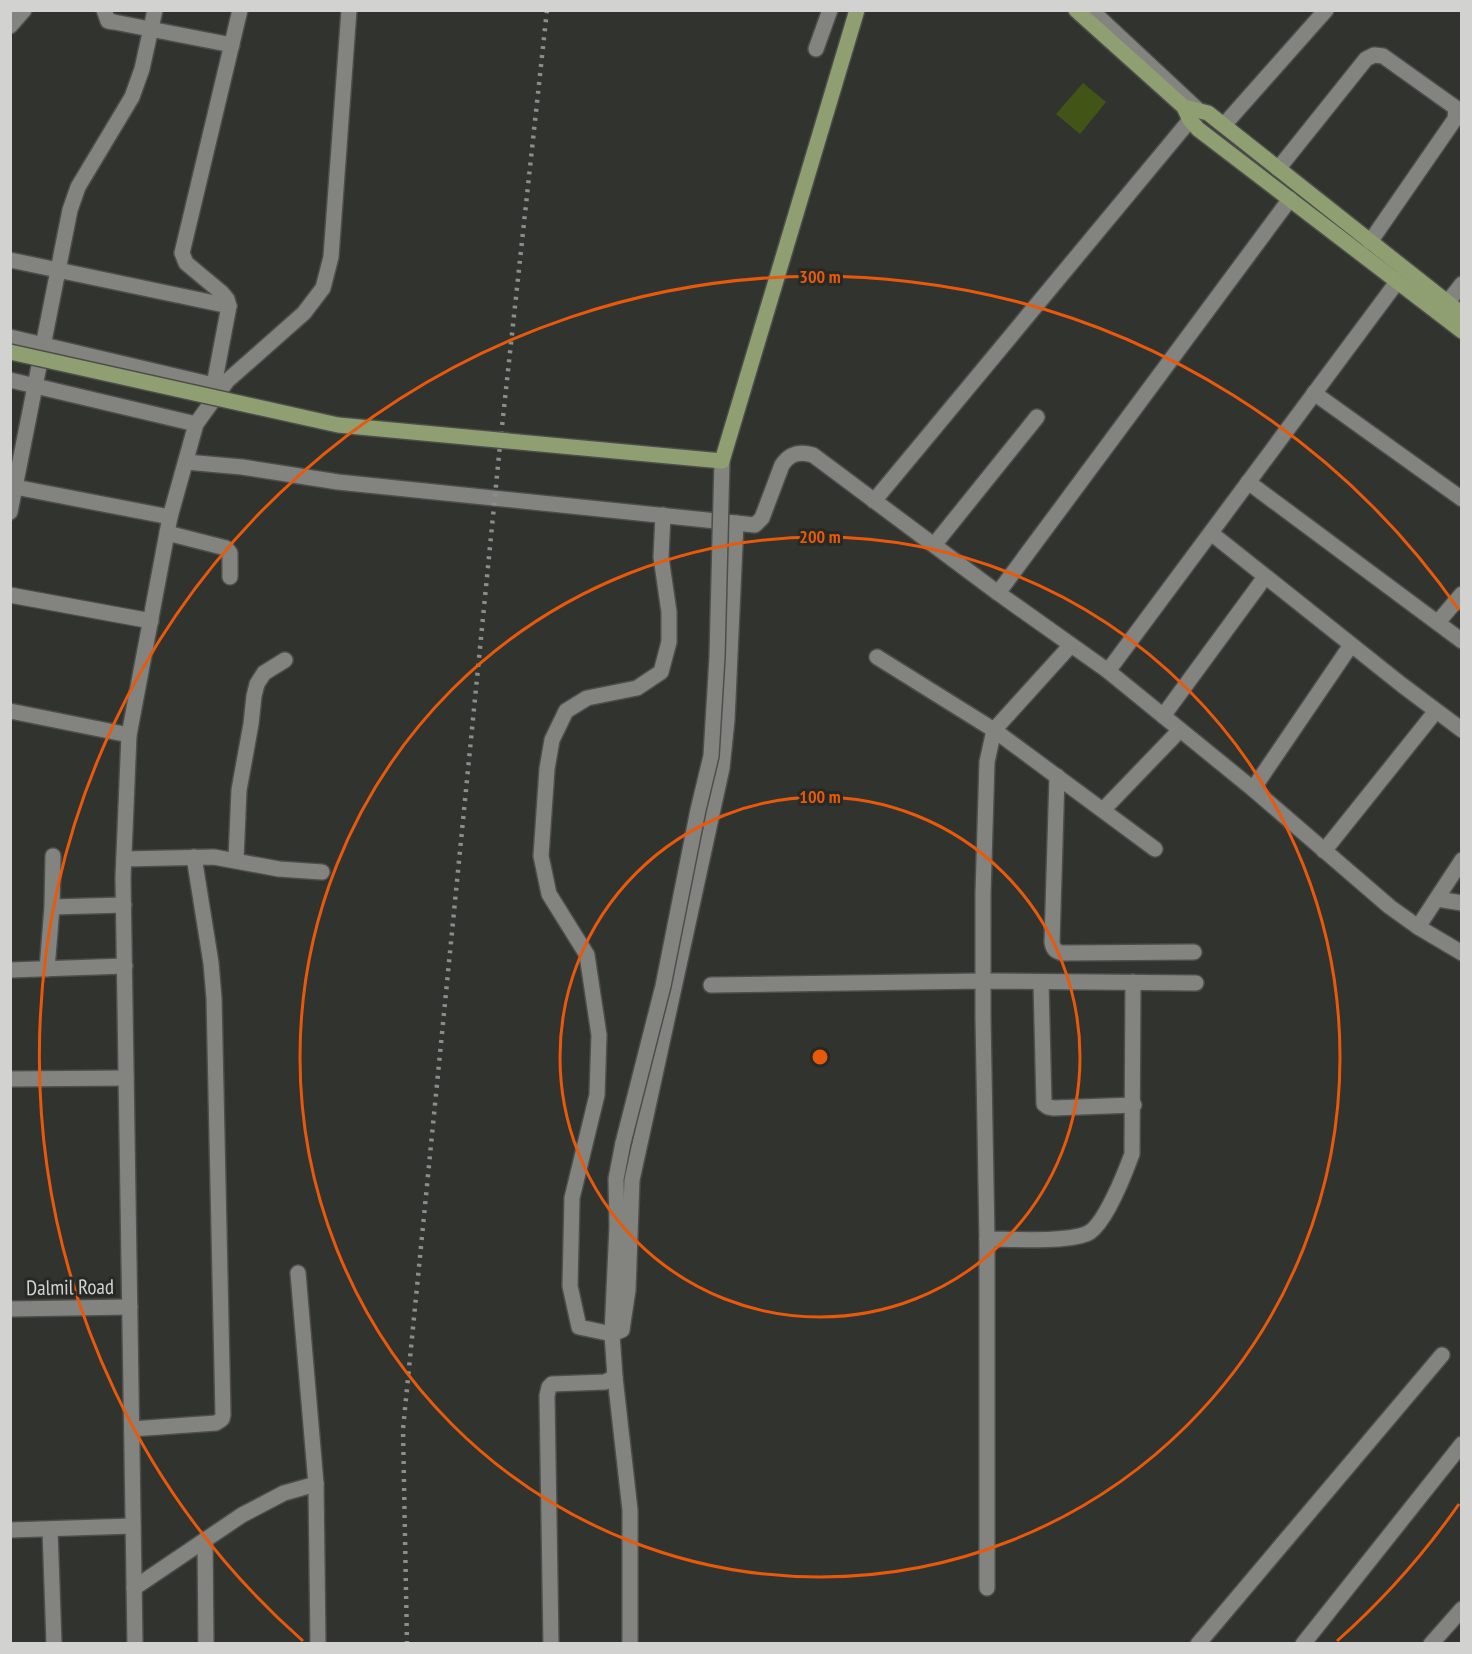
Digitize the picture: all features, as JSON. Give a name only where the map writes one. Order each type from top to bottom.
[{"type":"main road","points":[[10,352],[338,425],[722,461],[856,10]]},
{"type":"main road","points":[[1076,10],[1190,112],[1198,129],[1461,332]]},
{"type":"main road","points":[[1190,112],[1208,113],[1461,314]]},
{"type":"street","points":[[10,26],[24,10]]},
{"type":"street","points":[[104,10],[108,21],[232,45]]},
{"type":"street","points":[[10,512],[13,486],[36,385],[70,210],[78,187],[132,97],[142,69],[155,10]]},
{"type":"street","points":[[135,1644],[123,905],[129,735],[170,517],[196,424],[218,386],[229,306],[222,293],[186,263],[182,253],[240,10]]},
{"type":"street","points":[[10,337],[218,386],[227,381],[304,313],[323,288],[331,257],[349,10]]},
{"type":"street","points":[[816,49],[830,10]]},
{"type":"street","points":[[874,501],[1190,112],[1090,10]]},
{"type":"street","points":[[1224,126],[1326,10]]},
{"type":"street","points":[[1278,169],[1366,59],[1374,55],[1383,56],[1456,108],[1455,118],[1370,242]]},
{"type":"street","points":[[998,593],[1290,199]]},
{"type":"street","points":[[10,260],[229,306]]},
{"type":"street","points":[[1108,671],[1397,282]]},
{"type":"street","points":[[1447,303],[1461,284]]},
{"type":"street","points":[[10,380],[196,424]]},
{"type":"street","points":[[1314,393],[1461,499]]},
{"type":"street","points":[[934,545],[1037,417]]},
{"type":"street","points":[[186,462],[242,466],[338,482],[755,525],[759,523],[786,458],[804,452],[813,455],[998,593],[1108,671],[1418,927],[1461,953]]},
{"type":"street","points":[[630,1644],[630,1510],[612,1334],[616,1179],[663,986],[711,756],[717,657],[722,461]]},
{"type":"street","points":[[1248,482],[1461,641]]},
{"type":"street","points":[[13,486],[170,517]]},
{"type":"street","points":[[663,515],[661,557],[669,612],[669,642],[661,672],[637,688],[587,698],[566,711],[552,740],[547,769],[541,856],[549,894],[587,954],[599,1035],[597,1095],[572,1198],[570,1286],[579,1327],[612,1334],[622,1330],[628,1290],[632,1180],[722,768],[727,720],[736,523]]},
{"type":"street","points":[[167,533],[226,548],[230,553],[230,577]]},
{"type":"street","points":[[1210,533],[1461,730]]},
{"type":"street","points":[[1163,716],[1265,577]]},
{"type":"street","points":[[1438,622],[1461,594]]},
{"type":"street","points":[[10,595],[150,621]]},
{"type":"street","points":[[987,1588],[987,1239],[983,981],[987,762],[994,730],[1071,645]]},
{"type":"street","points":[[1253,789],[1351,645]]},
{"type":"street","points":[[877,657],[994,730],[1155,849]]},
{"type":"street","points":[[236,860],[241,772],[249,740],[254,696],[257,684],[264,673],[285,660]]},
{"type":"street","points":[[10,711],[129,735]]},
{"type":"street","points":[[1324,851],[1436,711]]},
{"type":"street","points":[[1102,810],[1180,730]]},
{"type":"street","points":[[1057,776],[1053,948],[1062,953],[1194,952]]},
{"type":"street","points":[[47,969],[53,856]]},
{"type":"street","points":[[124,860],[194,856],[236,860],[288,870],[321,872]]},
{"type":"street","points":[[132,1429],[216,1423],[222,1419],[214,998],[211,963],[194,856]]},
{"type":"street","points":[[1418,927],[1461,860]]},
{"type":"street","points":[[1437,899],[1461,903]]},
{"type":"street","points":[[52,907],[123,905]]},
{"type":"street","points":[[10,970],[125,966]]},
{"type":"street","points":[[711,985],[983,981],[1196,983]]},
{"type":"street","points":[[1041,982],[1044,1104],[1054,1108],[1134,1105]]},
{"type":"street","points":[[987,1239],[1071,1238],[1090,1231],[1098,1224],[1123,1178],[1132,1154],[1133,982]]},
{"type":"street","points":[[10,1079],[126,1078]]},
{"type":"street","points":[[298,1273],[316,1484],[318,1644]]},
{"type":"street","name":"Dalmil Road","points":[[10,1309],[130,1306]]},
{"type":"street","points":[[1198,1644],[1442,1355]]},
{"type":"street","points":[[551,1644],[549,1388],[552,1384],[605,1382],[615,1377]]},
{"type":"street","points":[[1303,1644],[1461,1444]]},
{"type":"street","points":[[134,1588],[242,1515],[284,1493],[316,1484]]},
{"type":"street","points":[[10,1530],[133,1526]]},
{"type":"street","points":[[50,1529],[54,1644]]},
{"type":"street","points":[[205,1540],[206,1644]]},
{"type":"street","points":[[1431,1644],[1461,1609]]},
{"type":"building","points":[[1083,83],[1106,102],[1080,134],[1056,114]]},
{"type":"railway","points":[[407,1644],[403,1429],[500,445],[547,10]]}]
